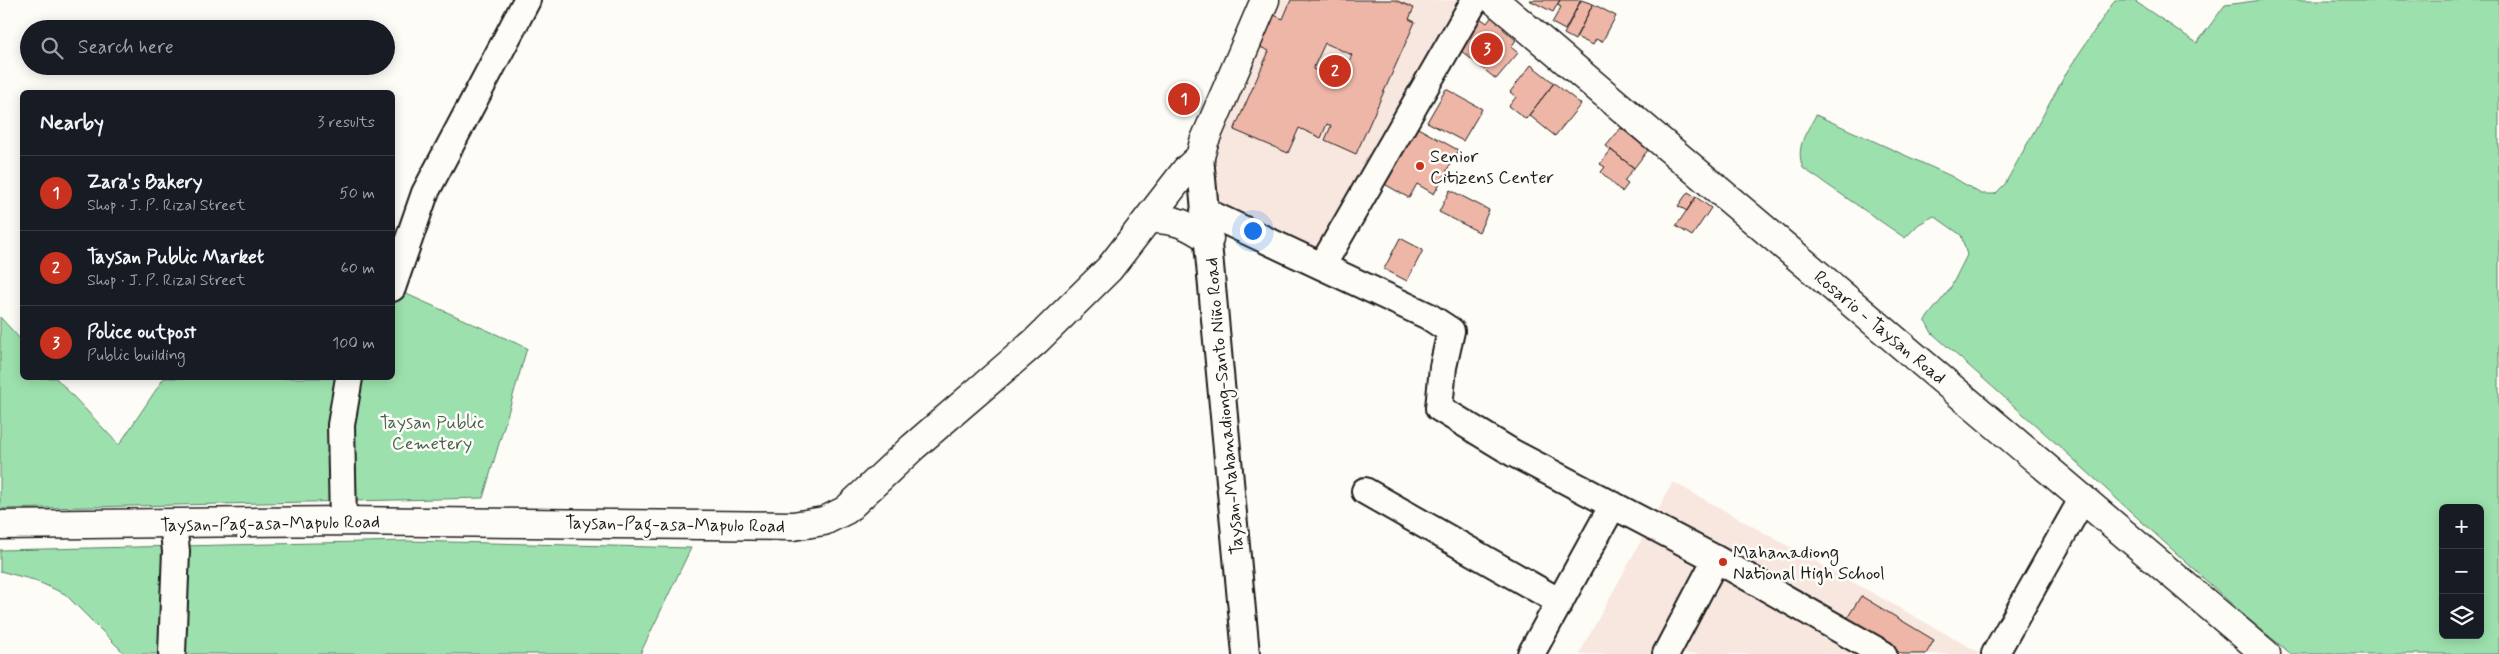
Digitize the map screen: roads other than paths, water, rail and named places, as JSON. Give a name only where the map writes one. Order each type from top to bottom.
[{"type":"main road","points":[[1200,157],[1204,142],[1265,0]]},
{"type":"main road","name":"Rosario - Taysan Road","points":[[1494,0],[2266,654]]},
{"type":"main road","name":"Taysan-Pag-asa-Mapulo Road","points":[[0,525],[343,521],[792,526],[824,521],[846,510],[913,447],[1036,341],[1108,268],[1186,170],[1200,157]]},
{"type":"main road","points":[[1149,218],[1168,218],[1180,222],[1210,239]]},
{"type":"street","points":[[395,282],[425,193],[527,0]]},
{"type":"street","points":[[1322,266],[1475,0]]},
{"type":"street","name":"Taysan-Mahanadiong-Santo Niño Road","points":[[1200,157],[1204,211],[1210,239],[1246,654]]},
{"type":"street","points":[[1204,211],[1428,316],[1451,331],[1443,367],[1439,408],[1513,453],[1716,559],[1883,654]]},
{"type":"street","points":[[343,521],[341,424],[349,380]]},
{"type":"street","points":[[1365,492],[1560,602]]},
{"type":"street","points":[[1995,654],[2082,498]]},
{"type":"street","points":[[1531,654],[1560,602],[1624,510]]},
{"type":"street","points":[[172,653],[176,552],[173,524]]},
{"type":"street","points":[[1666,654],[1716,559]]},
{"type":"place","name":"Police outpost","points":[[1487,49]]},
{"type":"place","name":"Taysan Public Market","points":[[1335,71]]},
{"type":"place","name":"Zara's Bakery","points":[[1184,99]]},
{"type":"place","name":"Senior Citizens Center","points":[[1420,166]]},
{"type":"place","name":"Mahanadiong National High School","points":[[1723,562]]},
{"type":"park label","name":"Taysan Public Cemetery","points":[[432,432]]}]
